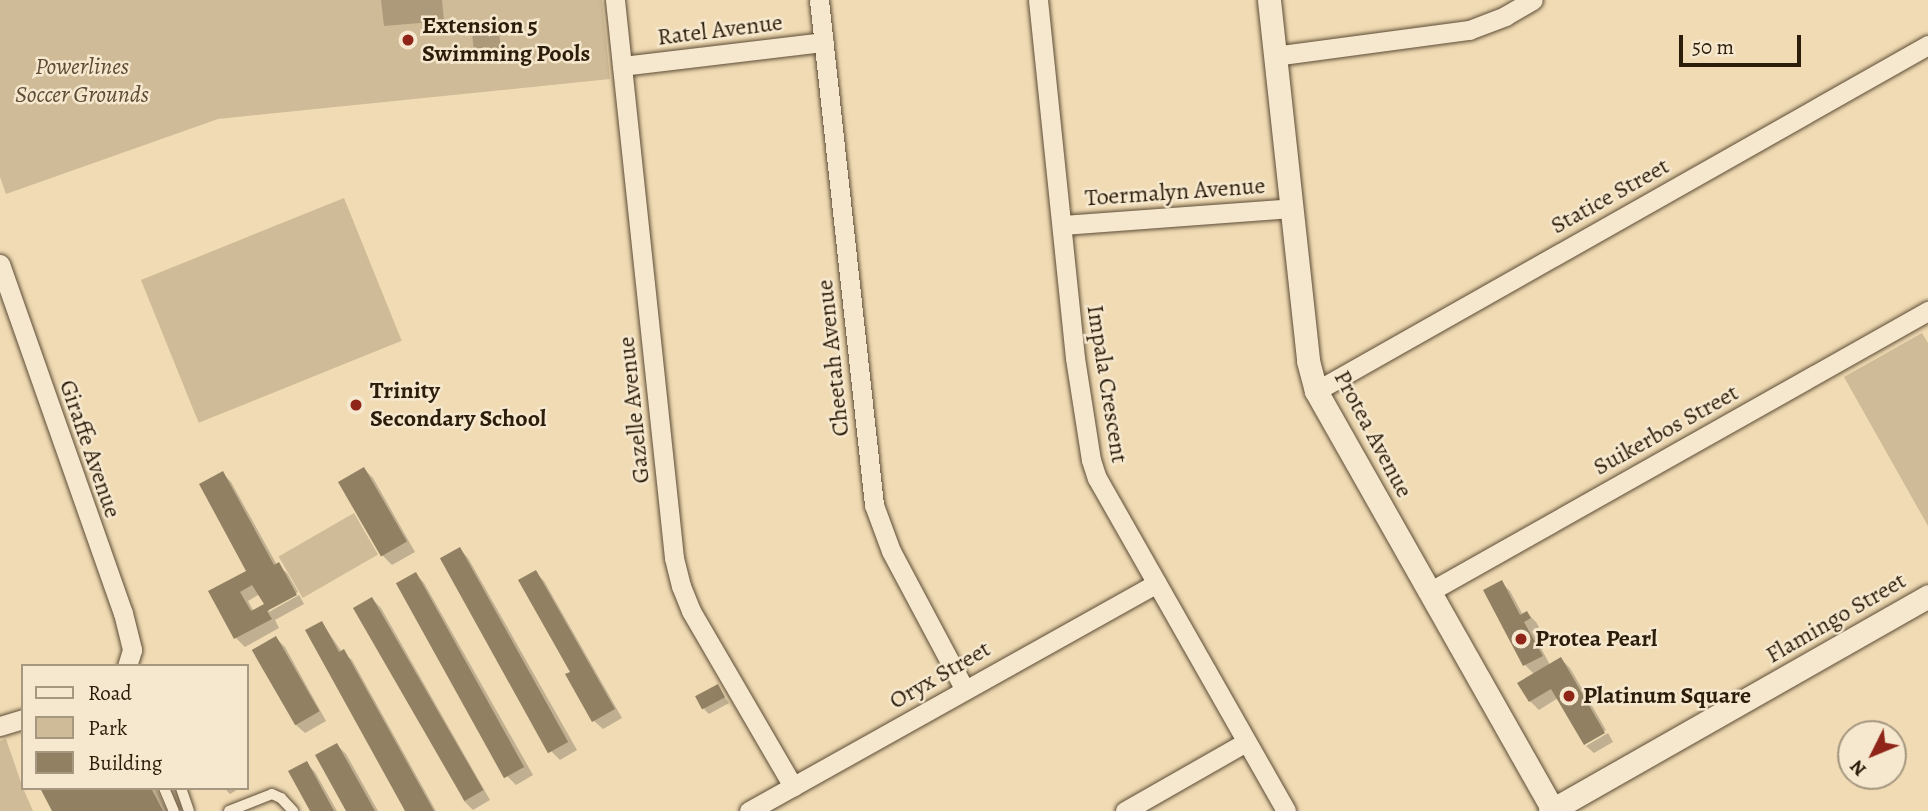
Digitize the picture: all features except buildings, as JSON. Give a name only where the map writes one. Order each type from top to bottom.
[{"type":"street","name":"Gazelle Avenue","points":[[615,0],[674,558],[691,611],[793,786]]},
{"type":"street","name":"Cheetah Avenue","points":[[819,0],[874,505],[891,551],[965,690]]},
{"type":"street","name":"Impala Crescent","points":[[1038,0],[1077,370],[1091,460],[1097,478],[1286,811]]},
{"type":"street","name":"Protea Avenue","points":[[1269,0],[1308,361],[1316,391],[1553,810]]},
{"type":"street","points":[[1274,56],[1469,30],[1505,16],[1533,0]]},
{"type":"street","name":"Ratel Avenue","points":[[622,66],[824,42]]},
{"type":"street","name":"Statice Street","points":[[1316,391],[1928,45]]},
{"type":"street","name":"Toermalyn Avenue","points":[[1062,225],[1292,208]]},
{"type":"street","name":"Giraffe Avenue","points":[[0,264],[123,613],[132,659]]},
{"type":"street","name":"Suikerbos Street","points":[[1429,592],[1928,311]]},
{"type":"street","name":"Oryx Street","points":[[749,811],[1157,583]]},
{"type":"street","name":"Flamingo Street","points":[[1553,810],[1928,596]]},
{"type":"street","points":[[0,726],[21,720]]},
{"type":"street","points":[[1125,811],[1246,742]]},
{"type":"lane","points":[[164,790],[174,811]]},
{"type":"lane","points":[[182,790],[190,811]]},
{"type":"lane","points":[[229,811],[272,794],[281,798],[293,811]]},
{"type":"green space","name":"Powerlines Soccer Grounds","points":[[0,0],[602,0],[610,79],[218,119],[6,194],[0,177]]},
{"type":"green space","points":[[344,198],[402,341],[199,423],[141,280]]},
{"type":"green space","points":[[1922,333],[1928,343],[1928,526],[1844,377]]},
{"type":"green space","points":[[354,513],[378,555],[303,598],[279,556]]},
{"type":"green space","points":[[6,739],[21,782],[21,790],[24,790],[33,811],[0,811],[0,741]]},
{"type":"shaded area","points":[[381,0],[442,0],[444,21],[384,26]]},
{"type":"shaded area","points":[[499,32],[502,61],[475,64],[472,35]]},
{"type":"place","name":"Extension 5 Swimming Pools","points":[[408,40]]},
{"type":"place","name":"Trinity Secondary School","points":[[356,405]]},
{"type":"place","name":"Protea Pearl","points":[[1521,639]]},
{"type":"place","name":"Platinum Square","points":[[1569,696]]}]
